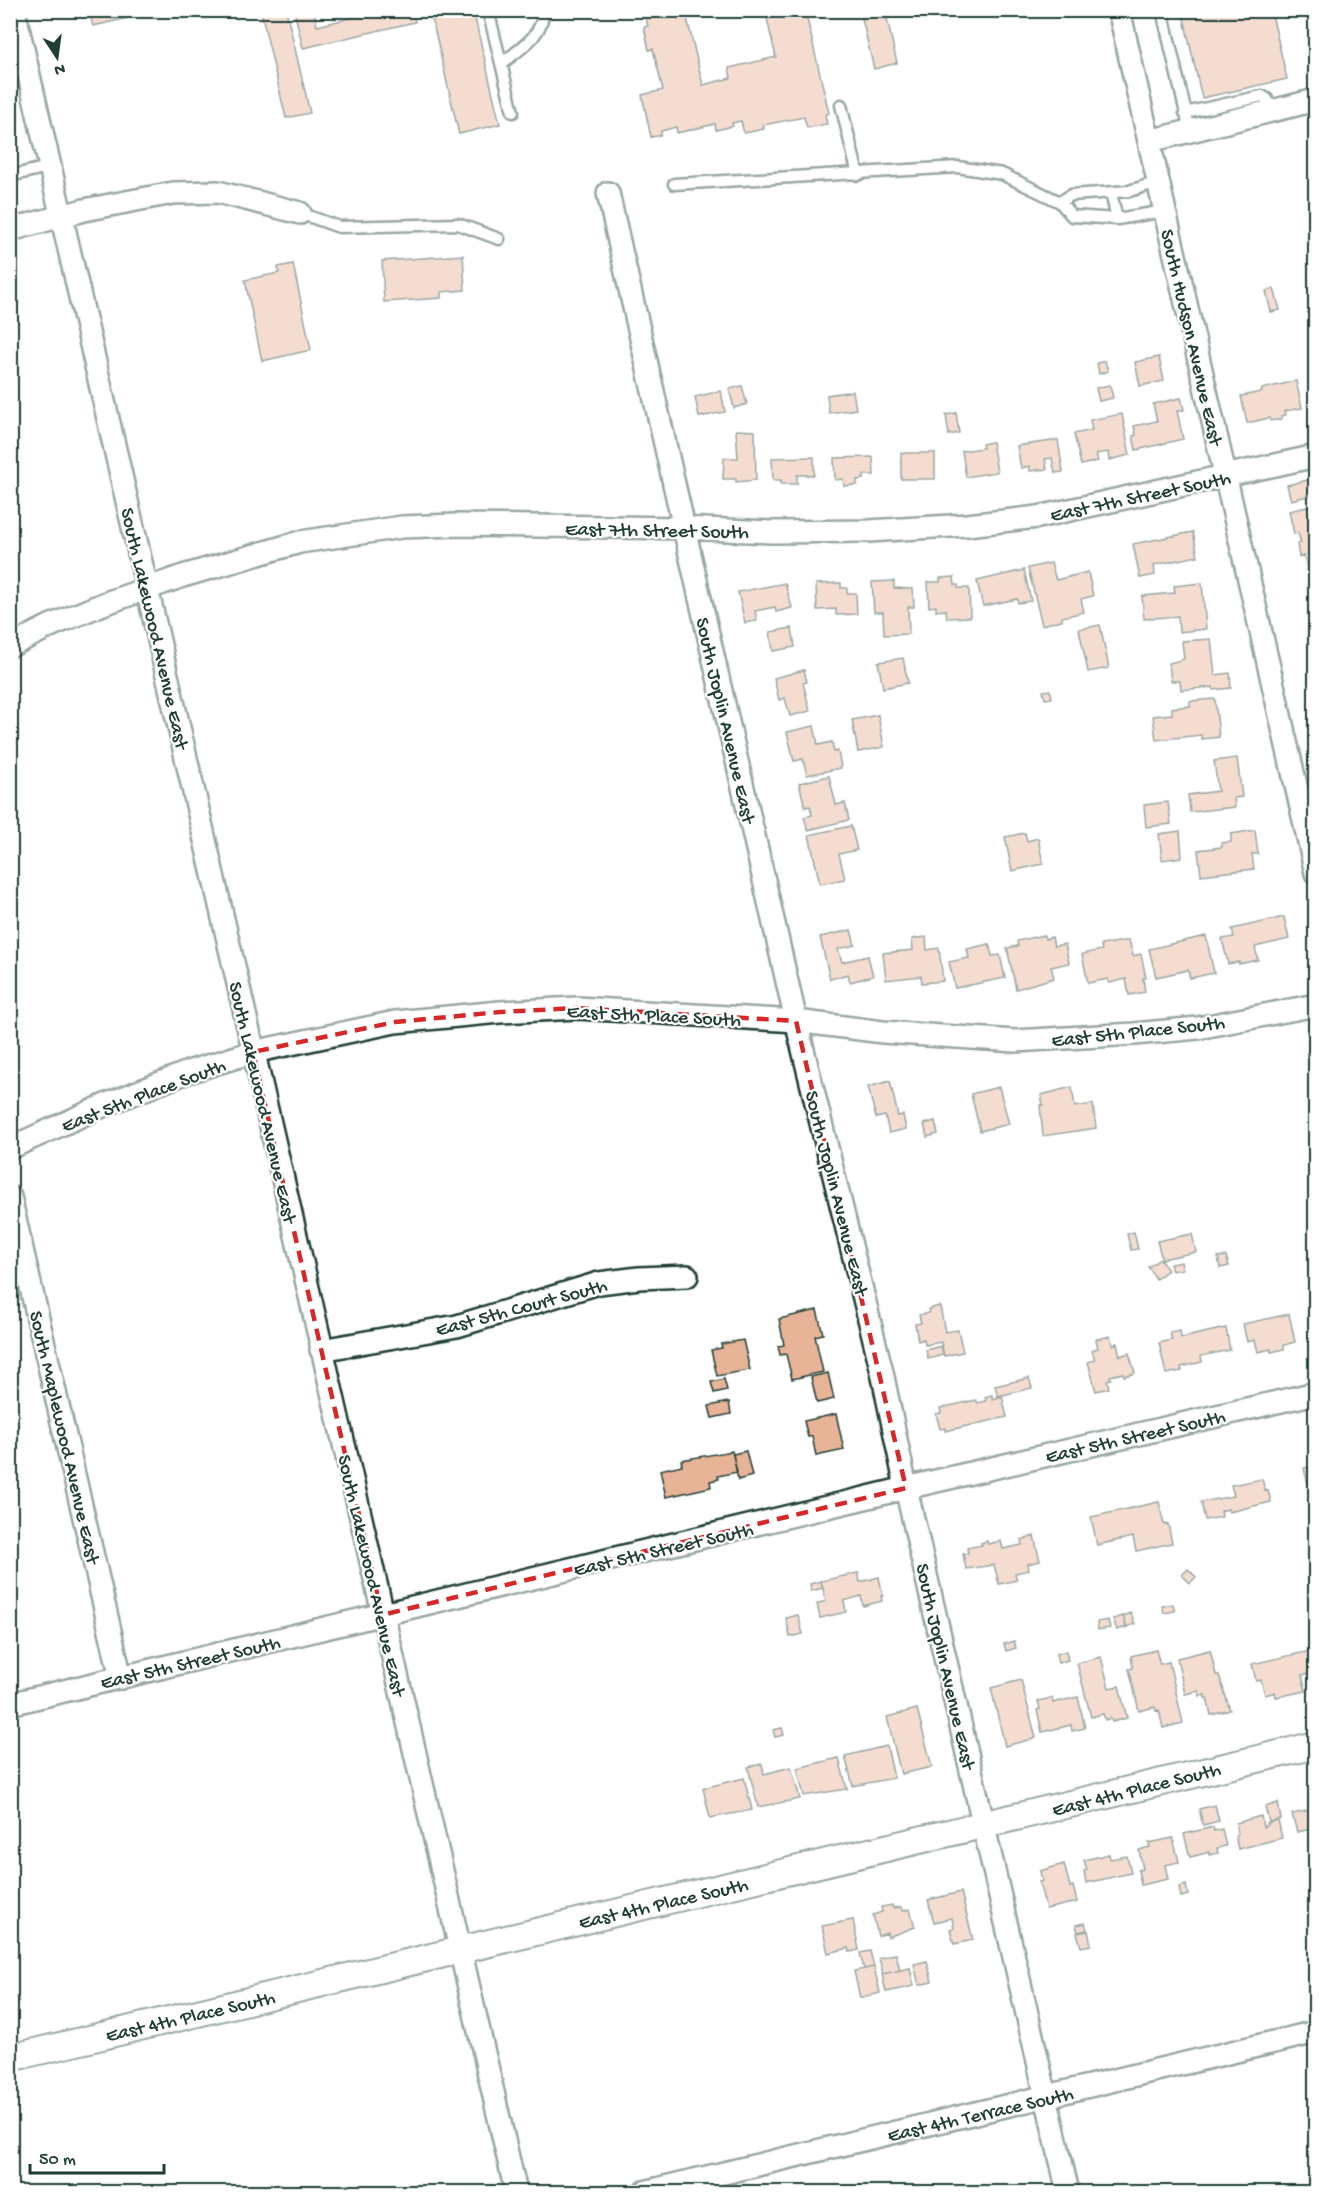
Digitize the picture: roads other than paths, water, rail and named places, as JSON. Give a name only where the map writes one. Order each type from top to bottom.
[{"type":"street","name":"South Hudson Avenue East","points":[[1119,10],[1316,873]]},
{"type":"street","name":"South Lakewood Avenue East","points":[[17,19],[48,166],[516,2193]]},
{"type":"street","points":[[1149,141],[1187,122],[1273,111],[1316,100]]},
{"type":"street","points":[[10,230],[60,216],[173,193],[218,192],[300,213]]},
{"type":"street","name":"South Joplin Avenue East","points":[[608,193],[796,1021],[882,1372],[906,1488],[1068,2193]]},
{"type":"street","name":"East 7th Street South","points":[[10,646],[62,621],[147,588],[300,542],[402,527],[455,525],[683,528],[772,532],[858,531],[967,525],[1038,517],[1316,456]]},
{"type":"street","name":"East 5th Place South","points":[[10,1148],[105,1105],[177,1076],[253,1052],[395,1022],[500,1012],[577,1008],[796,1021],[883,1032],[1015,1041],[1198,1028],[1316,1005]]},
{"type":"street","name":"South Maplewood Avenue East","points":[[10,1197],[121,1678]]},
{"type":"street","name":"East 5th Court South","points":[[321,1350],[457,1326],[599,1283],[639,1278],[687,1276]]},
{"type":"street","name":"East 5th Street South","points":[[10,1704],[906,1488],[1316,1393]]},
{"type":"street","name":"East 4th Place South","points":[[10,2058],[1316,1745]]},
{"type":"street","name":"East 4th Terrace South","points":[[644,2193],[1316,2032]]},
{"type":"lane","points":[[488,10],[513,111]]},
{"type":"lane","points":[[501,64],[534,37],[543,16],[543,10]]},
{"type":"lane","points":[[1162,10],[1187,122]]},
{"type":"lane","points":[[840,105],[858,175]]},
{"type":"lane","points":[[10,176],[48,166]]},
{"type":"lane","points":[[674,184],[858,175],[958,167],[1002,174],[1060,202],[1072,216],[1118,219],[1165,211]]},
{"type":"lane","points":[[1060,202],[1071,195],[1129,192],[1158,182]]},
{"type":"lane","points":[[1111,193],[1118,219]]},
{"type":"lane","points":[[300,213],[339,227],[458,224],[499,239]]}]
